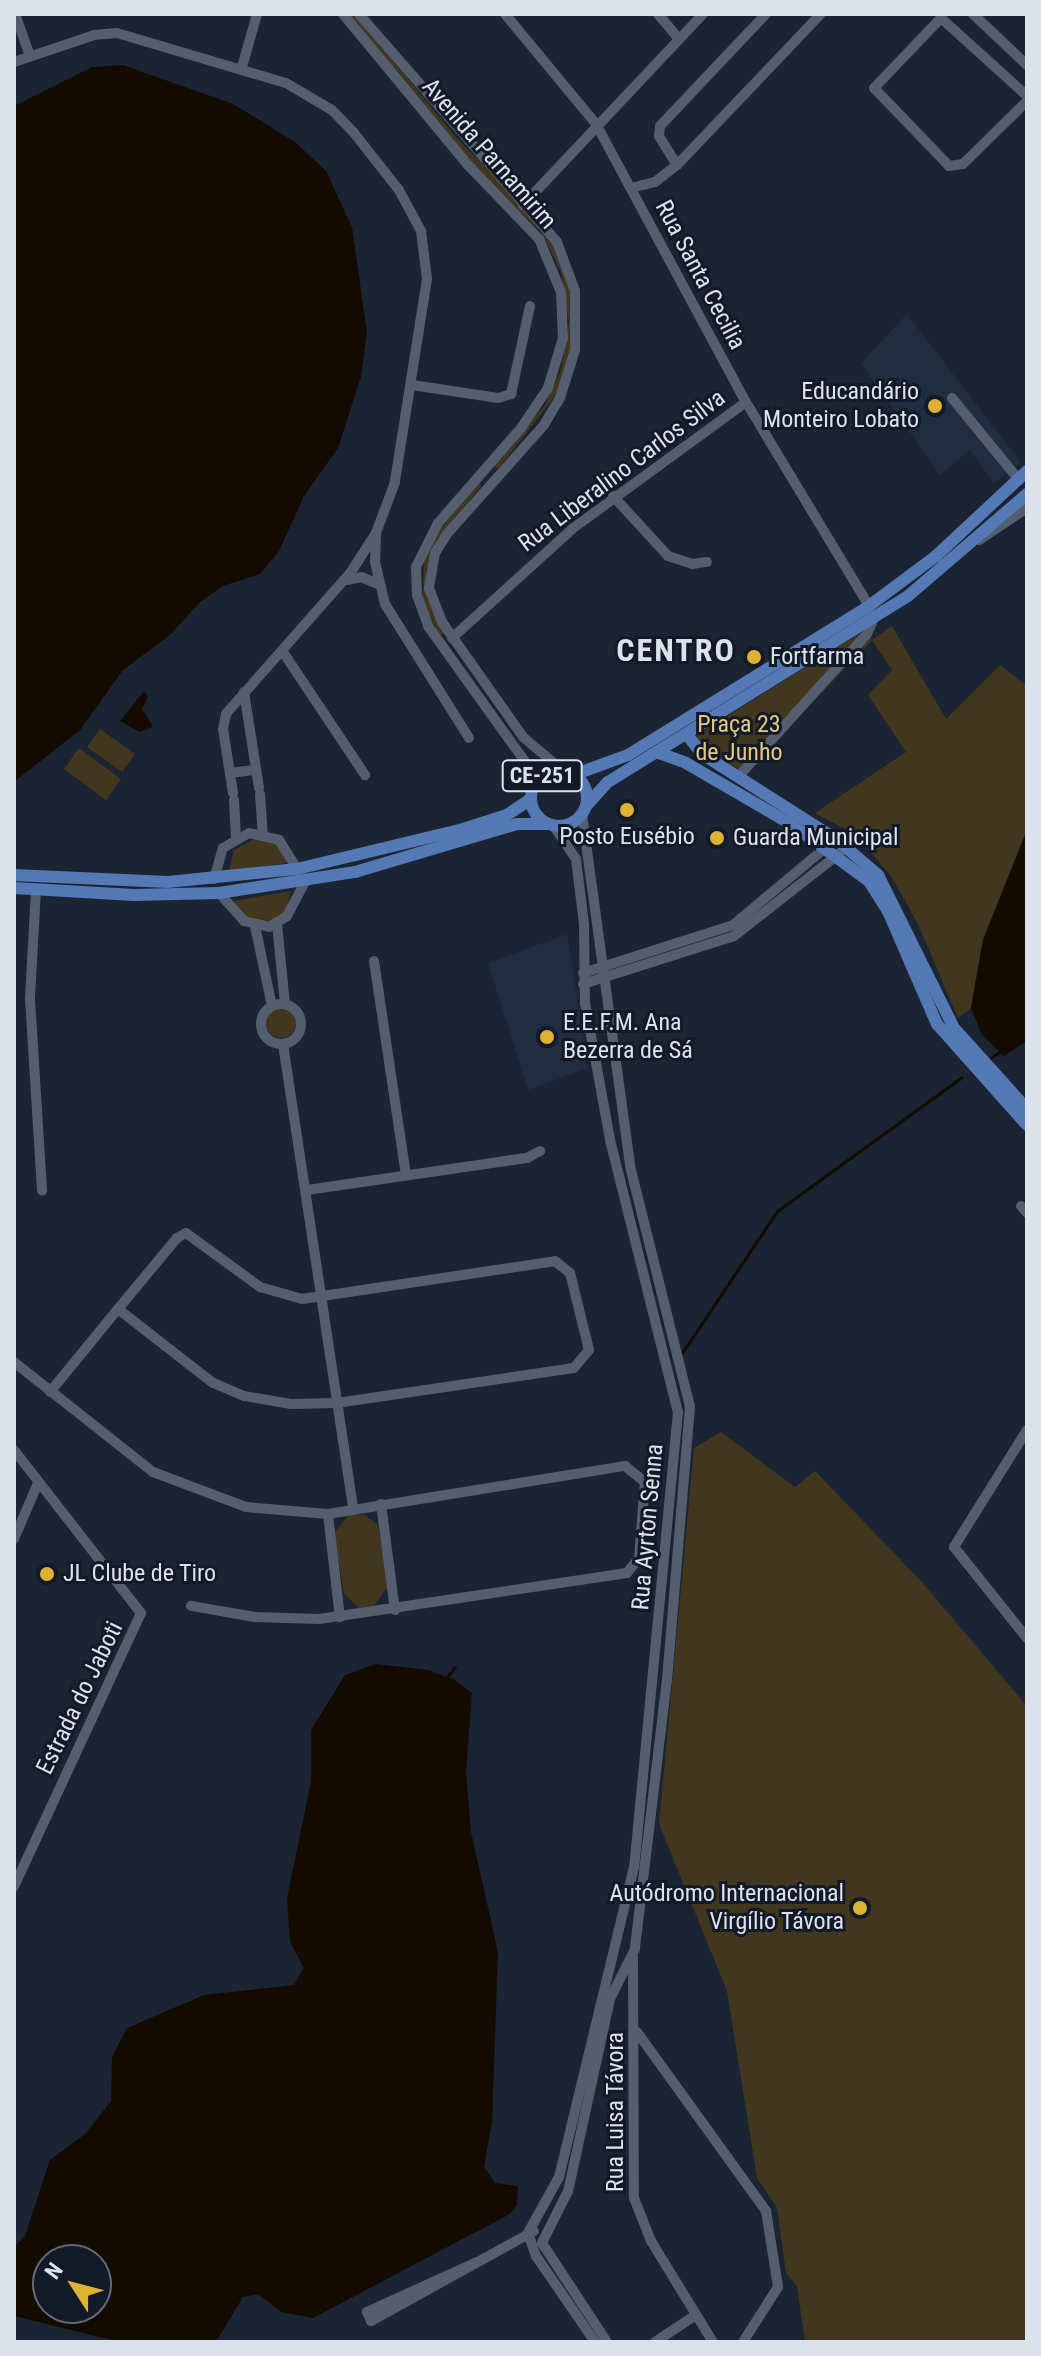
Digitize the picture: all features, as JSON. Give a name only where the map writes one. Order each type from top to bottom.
[{"type":"main road","name":"CE-251","points":[[576,774],[628,755],[869,606],[946,548],[1023,476]]},
{"type":"main road","name":"CE-251","points":[[584,810],[586,788],[576,774],[561,769],[546,773],[535,784],[531,799],[536,814],[550,824],[569,824],[584,810],[608,782],[688,736],[873,620],[971,546],[1027,494]]},
{"type":"main road","points":[[688,736],[702,754],[739,776],[837,847],[888,889],[954,1028],[1027,1109]]},
{"type":"main road","points":[[659,753],[686,763],[837,847],[869,881],[888,911],[937,1024],[1027,1125]]},
{"type":"main road","points":[[14,875],[126,882],[214,879],[297,869],[463,829],[507,815],[531,799]]},
{"type":"main road","points":[[14,888],[219,893],[405,860],[517,824],[550,824]]},
{"type":"street","points":[[15,14],[30,56]]},
{"type":"street","points":[[242,67],[257,14]]},
{"type":"street","name":"Avenida Parnamirim","points":[[343,14],[468,165],[539,239],[558,278],[564,323],[557,368],[537,408],[429,536],[416,583],[428,626],[526,763],[535,784]]},
{"type":"street","name":"Avenida Parnamirim","points":[[359,14],[557,242],[568,268],[576,305],[575,350],[560,398],[544,425],[447,534],[430,569],[433,606],[452,638],[531,746],[561,769]]},
{"type":"street","name":"Rua Santa Cecilia","points":[[505,14],[596,124],[746,402],[869,606]]},
{"type":"street","points":[[658,14],[679,39]]},
{"type":"street","points":[[523,205],[596,124],[703,14]]},
{"type":"street","points":[[677,165],[659,136],[660,126],[766,14]]},
{"type":"street","points":[[631,188],[655,182],[677,165],[821,14]]},
{"type":"street","points":[[973,14],[1027,65]]},
{"type":"street","points":[[941,18],[1027,99],[963,164],[949,166],[874,88],[941,18]]},
{"type":"street","points":[[14,62],[94,35],[117,33],[242,67],[307,92],[332,110],[411,207],[426,254],[427,279],[395,482],[376,533],[345,580],[231,708],[223,729],[236,838]]},
{"type":"street","points":[[412,385],[498,398],[511,394],[530,306]]},
{"type":"street","points":[[952,398],[1023,476]]},
{"type":"street","name":"Rua Liberalino Carlos Silva","points":[[452,638],[613,496],[746,402]]},
{"type":"street","points":[[481,473],[492,483]]},
{"type":"street","points":[[613,496],[668,556],[692,564],[707,562]]},
{"type":"street","points":[[971,546],[1027,508]]},
{"type":"street","points":[[376,533],[378,584],[397,626],[469,738]]},
{"type":"street","points":[[345,580],[361,577],[378,584]]},
{"type":"street","points":[[739,776],[867,634],[873,620]]},
{"type":"street","points":[[283,652],[365,775]]},
{"type":"street","points":[[244,692],[263,833]]},
{"type":"street","points":[[482,702],[492,694]]},
{"type":"street","points":[[231,708],[248,713]]},
{"type":"street","points":[[230,773],[256,770]]},
{"type":"street","name":"Rua Ayrton Senna","points":[[584,810],[630,1166],[690,1406],[648,1866],[633,1957]]},
{"type":"street","name":"Rua Ayrton Senna","points":[[528,2233],[559,2177],[607,1962],[634,1867],[678,1412],[611,1144],[583,978],[584,924],[576,859],[550,824]]},
{"type":"street","points":[[214,879],[223,848],[236,838],[263,833],[291,852],[297,869]]},
{"type":"street","points":[[583,978],[607,973],[733,925],[837,847]]},
{"type":"street","points":[[219,893],[231,910],[255,926],[277,924],[287,916],[306,880]]},
{"type":"street","points":[[36,890],[30,999],[42,1191]]},
{"type":"street","points":[[277,924],[277,954],[285,1004]]},
{"type":"street","points":[[255,926],[264,956],[272,1006]]},
{"type":"street","points":[[264,956],[277,954]]},
{"type":"street","points":[[374,961],[406,1176]]},
{"type":"street","points":[[285,1004],[296,1010],[301,1022],[298,1034],[283,1044],[269,1041],[262,1030],[263,1016],[272,1006],[285,1004]]},
{"type":"street","points":[[283,1044],[353,1509]]},
{"type":"street","points":[[307,1190],[527,1158],[540,1151]]},
{"type":"street","points":[[50,1392],[118,1309],[186,1233],[270,1292],[302,1299],[555,1261],[570,1273],[588,1346],[587,1358],[574,1368],[337,1403],[275,1403],[228,1390],[184,1364],[118,1309]]},
{"type":"street","points":[[14,1362],[137,1461],[189,1489],[266,1511],[328,1514],[625,1466],[645,1482],[639,1558],[627,1573],[340,1617],[276,1619],[191,1606]]},
{"type":"street","points":[[673,1388],[690,1406],[678,1412]]},
{"type":"street","points":[[1027,1430],[954,1547],[1027,1638]]},
{"type":"street","points":[[14,1450],[38,1483],[14,1539]]},
{"type":"street","name":"Estrada do Jaboti","points":[[14,1887],[141,1613],[38,1483]]},
{"type":"street","points":[[381,1504],[395,1610]]},
{"type":"street","points":[[328,1514],[340,1617]]},
{"type":"street","points":[[607,2342],[544,2248],[547,2226],[568,2191],[610,1999],[633,1957]]},
{"type":"street","name":"Rua Luisa Távora","points":[[633,1957],[637,2032],[634,2198],[651,2241],[713,2342]]},
{"type":"street","points":[[607,1962],[635,1981]]},
{"type":"street","points":[[637,2032],[766,2211],[778,2287],[743,2342]]},
{"type":"street","points":[[369,2317],[528,2233],[547,2226]]},
{"type":"street","points":[[528,2233],[532,2249],[595,2342]]},
{"type":"street","points":[[655,2342],[696,2315]]},
{"type":"shaded area","points":[[123,65],[233,104],[295,142],[326,171],[352,227],[367,333],[361,377],[338,448],[304,496],[279,551],[260,574],[223,586],[200,602],[170,635],[123,670],[80,730],[14,782],[14,106],[92,67]]},
{"type":"shaded area","name":"Educandário Monteiro Lobato","points":[[907,314],[1021,462],[994,483],[970,450],[940,475],[861,363]]},
{"type":"shaded area","points":[[144,691],[148,696],[142,709],[153,727],[140,732],[120,721]]},
{"type":"shaded area","points":[[1027,830],[1027,1041],[1004,1056],[982,1035],[971,1008],[983,940]]},
{"type":"shaded area","name":"E.E.F.M. Ana Bezerra de Sá","points":[[567,934],[588,1068],[528,1090],[488,963]]},
{"type":"shaded area","points":[[376,1664],[428,1670],[455,1680],[472,1693],[466,1772],[471,1832],[498,1952],[492,2122],[484,2167],[495,2183],[518,2186],[517,2205],[510,2214],[313,2318],[281,2312],[258,2294],[243,2297],[216,2342],[120,2342],[47,2324],[112,2324],[112,2244],[32,2244],[32,2320],[14,2316],[14,2247],[25,2236],[50,2160],[85,2134],[111,2101],[112,2057],[127,2028],[204,1995],[294,1985],[304,1968],[290,1942],[287,1898],[311,1781],[311,1730],[345,1675]]},
{"type":"green space","points":[[348,14],[354,14],[456,137],[552,237],[572,289],[572,351],[559,391],[498,469],[493,465],[545,405],[561,370],[569,322],[561,272],[541,232],[486,180]]},
{"type":"green space","points":[[477,482],[481,486],[437,540],[426,570],[426,586],[445,633],[440,636],[423,601],[424,551]]},
{"type":"green space","points":[[892,626],[946,719],[1000,665],[1027,686],[1027,830],[983,940],[971,1008],[958,1018],[918,924],[891,876],[856,835],[815,813],[906,752],[868,695],[892,670],[872,640]]},
{"type":"green space","name":"Praça 23 de Junho","points":[[864,631],[872,640],[745,773],[698,745],[697,735]]},
{"type":"green space","points":[[100,729],[135,754],[122,772],[87,747]]},
{"type":"green space","points":[[79,748],[121,779],[106,800],[64,769]]},
{"type":"green space","points":[[256,838],[276,843],[287,863],[229,871],[234,850]]},
{"type":"green space","points":[[291,891],[286,912],[270,922],[250,921],[232,901]]},
{"type":"green space","points":[[281,1008],[292,1012],[296,1023],[292,1034],[281,1038],[270,1034],[266,1023],[270,1012]]},
{"type":"green space","name":"Autódromo Internacional Virgílio Távora","points":[[721,1432],[795,1487],[815,1471],[921,1581],[1027,1706],[1027,2342],[805,2342],[797,2286],[786,2273],[777,2208],[757,2178],[727,1991],[659,1824],[694,1448]]},
{"type":"green space","points":[[349,1515],[365,1515],[378,1525],[388,1586],[374,1606],[359,1608],[344,1594],[334,1533]]},
{"type":"waterway","points":[[988,1060],[1001,1051]]},
{"type":"waterway","points":[[682,1353],[777,1211],[962,1077]]},
{"type":"waterway","points":[[446,1678],[455,1667]]},
{"type":"place","name":"Educandário Monteiro Lobato","points":[[935,406]]},
{"type":"place","name":"Fortfarma","points":[[754,657]]},
{"type":"place","name":"Posto Eusébio","points":[[627,810]]},
{"type":"place","name":"Guarda Municipal","points":[[717,838]]},
{"type":"place","name":"E.E.F.M. Ana Bezerra de Sá","points":[[547,1037]]},
{"type":"place","name":"JL Clube de Tiro","points":[[47,1574]]},
{"type":"place","name":"Autódromo Internacional Virgílio Távora","points":[[860,1908]]},
{"type":"district","name":"CENTRO","points":[[676,650]]}]
